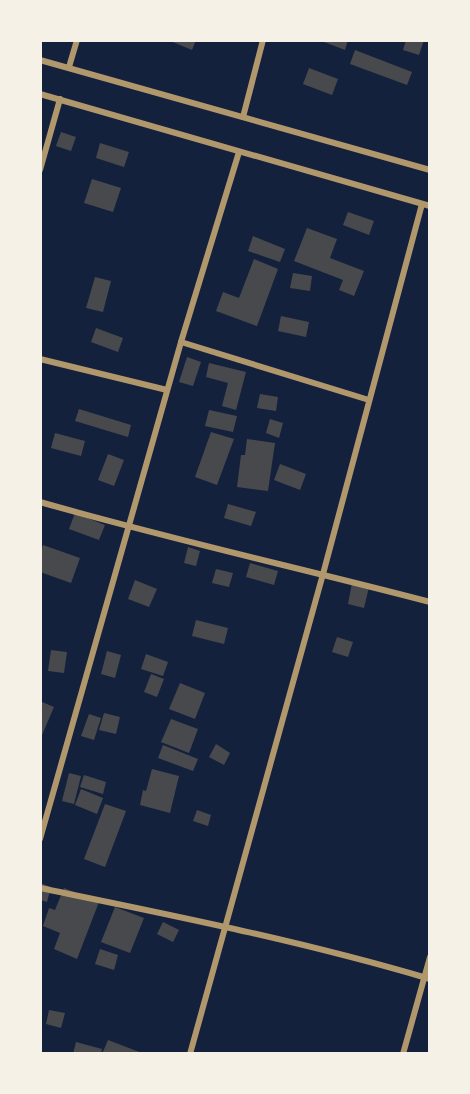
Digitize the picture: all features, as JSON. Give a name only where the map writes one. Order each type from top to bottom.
[{"type":"street","points":[[69,67],[76,40]]},
{"type":"street","points":[[243,117],[263,40]]},
{"type":"street","points":[[40,60],[429,170]]},
{"type":"street","points":[[40,94],[429,206]]},
{"type":"street","points":[[40,170],[60,99]]},
{"type":"street","points":[[40,839],[167,390],[239,152]]},
{"type":"street","points":[[190,1053],[323,574],[422,204]]},
{"type":"street","points":[[181,342],[369,400]]},
{"type":"street","points":[[40,358],[167,390]]},
{"type":"street","points":[[40,502],[129,527],[429,602]]},
{"type":"street","points":[[40,888],[225,926],[427,978]]},
{"type":"street","points":[[403,1053],[427,978],[429,957]]},
{"type":"building","points":[[168,40],[196,40],[192,50]]},
{"type":"building","points":[[319,40],[348,40],[345,50]]},
{"type":"building","points":[[406,40],[424,40],[419,55],[403,50]]},
{"type":"building","points":[[355,50],[412,72],[407,85],[350,64]]},
{"type":"building","points":[[309,68],[338,79],[332,95],[303,84]]},
{"type":"building","points":[[61,132],[76,137],[71,151],[56,146]]},
{"type":"building","points":[[100,143],[129,152],[124,167],[96,158]]},
{"type":"building","points":[[92,179],[121,188],[113,212],[84,203]]},
{"type":"building","points":[[348,212],[374,221],[369,235],[343,225]]},
{"type":"building","points":[[307,228],[337,239],[330,258],[364,271],[354,296],[339,290],[343,280],[294,261]]},
{"type":"building","points":[[253,236],[285,249],[280,262],[248,251]]},
{"type":"building","points":[[254,259],[278,269],[257,326],[216,311],[223,292],[239,298]]},
{"type":"building","points":[[293,273],[312,276],[310,291],[290,288]]},
{"type":"building","points":[[95,277],[111,281],[103,312],[86,308]]},
{"type":"building","points":[[281,316],[309,322],[306,337],[278,331]]},
{"type":"building","points":[[96,328],[123,338],[118,352],[91,342]]},
{"type":"building","points":[[187,357],[201,362],[193,386],[179,382]]},
{"type":"building","points":[[209,363],[246,372],[236,410],[222,406],[228,383],[206,377]]},
{"type":"building","points":[[260,394],[278,397],[276,411],[257,408]]},
{"type":"building","points":[[79,409],[131,425],[128,437],[75,421]]},
{"type":"building","points":[[209,410],[237,416],[233,432],[205,426]]},
{"type":"building","points":[[270,419],[283,423],[279,438],[266,433]]},
{"type":"building","points":[[211,432],[234,439],[217,485],[195,477]]},
{"type":"building","points":[[55,433],[85,441],[81,456],[51,448]]},
{"type":"building","points":[[247,439],[275,443],[268,491],[237,487],[241,455],[245,455]]},
{"type":"building","points":[[108,454],[124,460],[114,486],[98,480]]},
{"type":"building","points":[[280,464],[306,474],[300,490],[274,480]]},
{"type":"building","points":[[228,504],[256,512],[251,526],[224,518]]},
{"type":"building","points":[[75,513],[105,525],[99,540],[69,529]]},
{"type":"building","points":[[43,545],[80,558],[71,583],[40,572],[40,553]]},
{"type":"building","points":[[188,547],[200,551],[196,566],[184,563]]},
{"type":"building","points":[[250,563],[278,571],[274,585],[246,577]]},
{"type":"building","points":[[216,569],[233,573],[229,587],[212,583]]},
{"type":"building","points":[[135,580],[157,589],[149,607],[128,599]]},
{"type":"building","points":[[352,583],[369,587],[364,608],[348,604]]},
{"type":"building","points":[[196,620],[228,628],[224,644],[192,636]]},
{"type":"building","points":[[337,637],[353,642],[348,657],[332,652]]},
{"type":"building","points":[[51,650],[67,652],[64,673],[48,671]]},
{"type":"building","points":[[107,651],[121,655],[115,678],[101,674]]},
{"type":"building","points":[[146,654],[168,662],[163,676],[141,669]]},
{"type":"building","points":[[151,674],[164,679],[157,697],[144,692]]},
{"type":"building","points":[[180,683],[205,693],[195,719],[169,709]]},
{"type":"building","points":[[40,701],[54,707],[42,735],[40,734]]},
{"type":"building","points":[[104,713],[120,717],[116,734],[99,730]]},
{"type":"building","points":[[89,714],[101,718],[94,740],[81,736]]},
{"type":"building","points":[[171,719],[198,729],[189,753],[161,742]]},
{"type":"building","points":[[216,744],[230,753],[224,765],[209,757]]},
{"type":"building","points":[[163,745],[198,759],[193,771],[158,758]]},
{"type":"building","points":[[152,769],[179,776],[170,813],[140,805],[143,790],[146,791]]},
{"type":"building","points":[[69,773],[81,776],[74,804],[62,801]]},
{"type":"building","points":[[84,775],[106,782],[103,794],[80,787]]},
{"type":"building","points":[[81,789],[103,798],[97,814],[75,805]]},
{"type":"building","points":[[105,804],[126,811],[105,867],[84,859]]},
{"type":"building","points":[[197,810],[211,815],[208,826],[193,821]]},
{"type":"building","points":[[40,883],[51,887],[47,902],[40,900]]},
{"type":"building","points":[[64,888],[99,902],[77,959],[54,949],[60,933],[43,926],[49,908],[55,910]]},
{"type":"building","points":[[115,907],[144,918],[130,953],[101,942]]},
{"type":"building","points":[[163,922],[179,930],[173,942],[157,934]]},
{"type":"building","points":[[100,949],[118,955],[114,970],[95,964]]},
{"type":"building","points":[[49,1010],[65,1013],[61,1028],[46,1024]]},
{"type":"building","points":[[108,1040],[142,1053],[142,1054],[102,1054]]},
{"type":"building","points":[[76,1042],[102,1049],[101,1054],[73,1054]]}]
